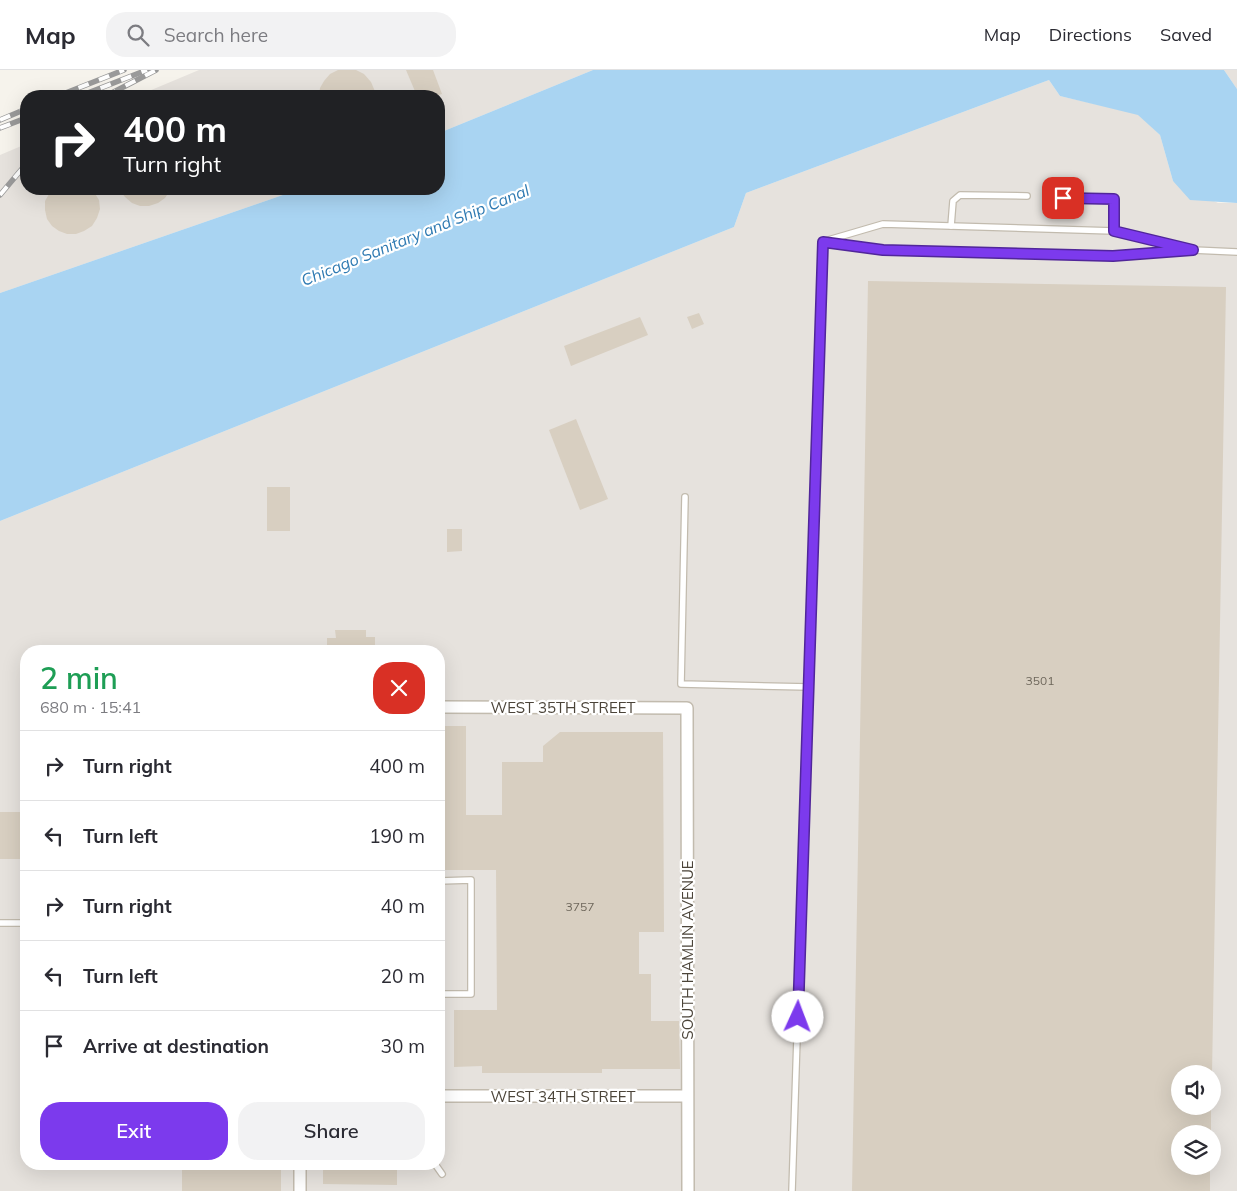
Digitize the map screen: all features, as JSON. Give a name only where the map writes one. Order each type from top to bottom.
[{"type":"street","name":"WEST 35TH STREET","points":[[445,707],[687,708]]},
{"type":"street","name":"SOUTH HAMLIN AVENUE","points":[[687,708],[688,1191]]},
{"type":"street","name":"WEST 34TH STREET","points":[[445,1096],[687,1096]]},
{"type":"street","points":[[300,1170],[300,1191]]},
{"type":"lane","points":[[951,226],[953,202],[960,195],[1027,196]]},
{"type":"lane","points":[[1046,197],[1114,199],[1114,231]]},
{"type":"lane","points":[[823,242],[883,224],[1114,231],[1193,250]]},
{"type":"lane","points":[[823,242],[883,250],[1113,256],[1193,250],[1237,252]]},
{"type":"lane","points":[[792,1191],[823,242]]},
{"type":"lane","points":[[685,497],[681,684],[809,687]]},
{"type":"lane","points":[[445,881],[471,880],[471,994],[445,994]]},
{"type":"lane","points":[[0,923],[20,923]]},
{"type":"lane","points":[[439,1170],[442,1174]]},
{"type":"shaded area","points":[[199,70],[593,70],[445,131],[445,90],[151,90]]},
{"type":"shaded area","points":[[1224,70],[1237,70],[1237,89]]},
{"type":"shaded area","points":[[1049,80],[1060,96],[1138,114],[1160,135],[1173,181],[1218,203],[1237,203],[1237,1191],[0,1191],[0,521],[734,227],[746,193]]},
{"type":"shaded area","points":[[20,147],[20,195],[283,195],[0,293],[0,155]]},
{"type":"water","name":"Chicago Sanitary and Ship Canal","points":[[593,70],[1224,70],[1237,89],[1237,203],[1190,200],[1173,181],[1160,135],[1138,115],[1060,96],[1049,80],[746,193],[734,227],[0,521],[0,293],[283,195],[445,195],[445,131]]},
{"type":"building","points":[[338,70],[356,70],[364,74],[374,90],[320,90],[330,74]]},
{"type":"building","points":[[406,70],[433,70],[440,90],[414,90]]},
{"type":"building","points":[[48,195],[96,195],[99,200],[100,209],[92,226],[76,234],[67,234],[52,226],[47,219],[45,201]]},
{"type":"building","points":[[124,195],[167,195],[158,203],[149,206],[140,206],[132,203]]},
{"type":"building","points":[[868,281],[1226,287],[1212,1065],[1171,1065],[1171,1115],[1211,1115],[1211,1125],[1171,1125],[1171,1175],[1210,1175],[1210,1191],[852,1191]]},
{"type":"building","points":[[699,313],[704,324],[692,329],[687,317]]},
{"type":"building","points":[[640,317],[648,335],[571,366],[564,346]]},
{"type":"building","points":[[576,419],[608,499],[580,510],[549,430]]},
{"type":"building","points":[[267,487],[290,487],[290,531],[267,531]]},
{"type":"building","points":[[447,529],[462,529],[462,551],[447,552]]},
{"type":"building","points":[[335,630],[366,630],[366,637],[375,637],[375,645],[327,645],[327,638],[336,638]]},
{"type":"building","points":[[445,726],[466,726],[466,815],[502,815],[502,762],[543,762],[543,746],[560,732],[663,732],[664,932],[639,932],[639,974],[651,974],[651,1021],[679,1021],[680,1069],[602,1069],[602,1073],[482,1073],[482,1066],[454,1067],[454,1010],[497,1010],[496,870],[445,870]]},
{"type":"building","points":[[0,812],[20,812],[20,859],[0,859]]},
{"type":"building","points":[[182,1170],[281,1170],[281,1191],[182,1191]]},
{"type":"building","points":[[323,1170],[397,1170],[397,1185],[323,1184]]},
{"type":"railway","points":[[73,90],[124,70]]},
{"type":"railway","points":[[95,90],[147,70]]},
{"type":"railway","points":[[118,90],[156,70]]},
{"type":"railway","points":[[0,120],[20,112]]},
{"type":"railway","points":[[0,128],[20,120]]},
{"type":"railway","points":[[0,195],[20,171]]},
{"type":"route","points":[[798,1017],[823,242],[883,250],[1113,256],[1193,250],[1114,231],[1114,199],[1063,198]]}]
